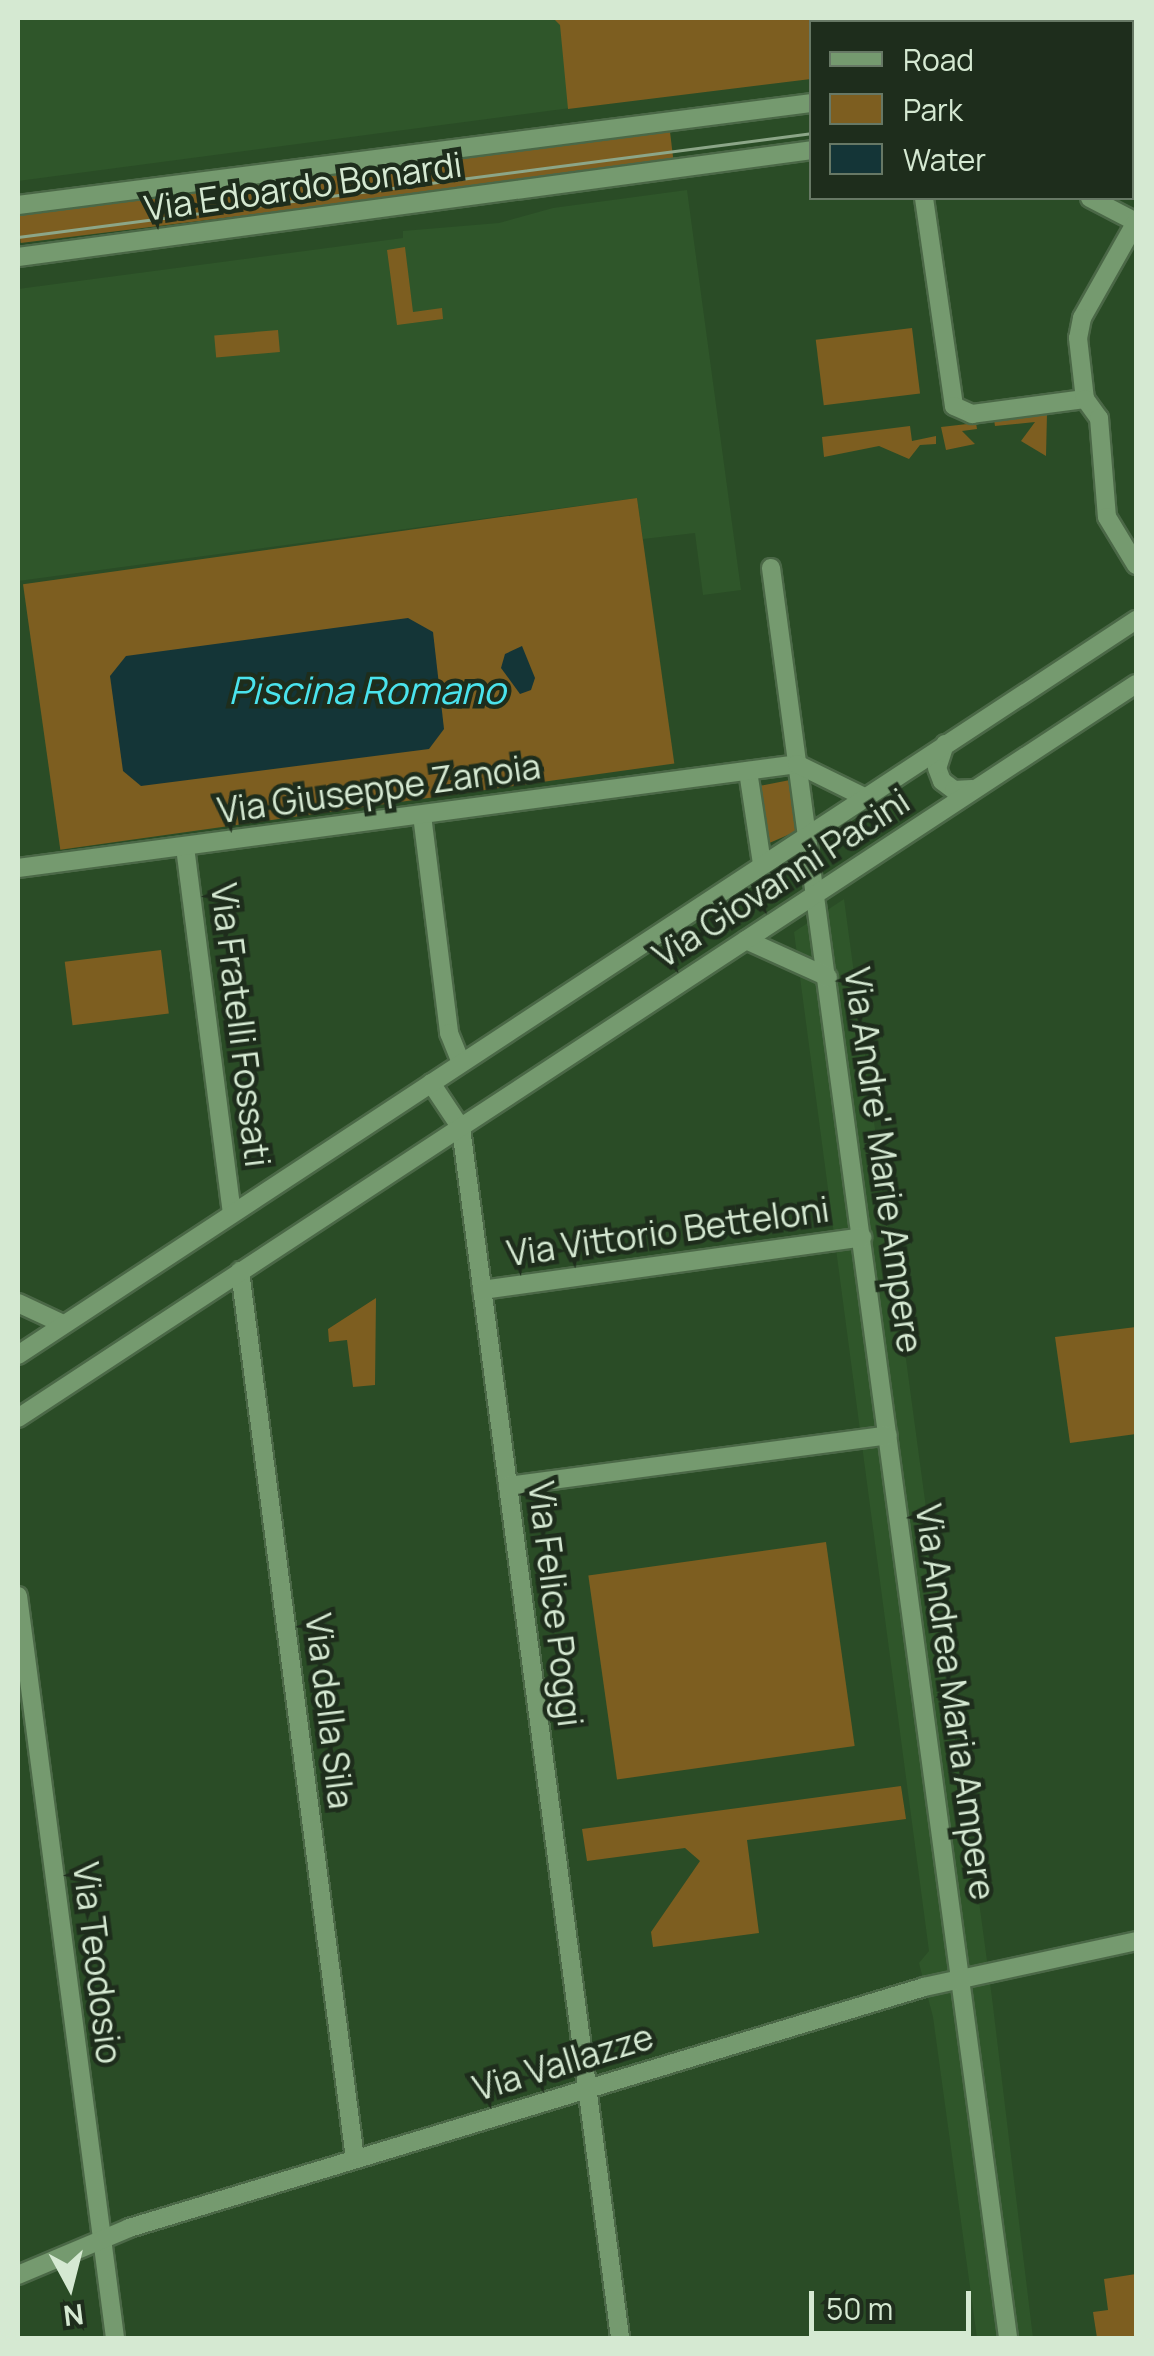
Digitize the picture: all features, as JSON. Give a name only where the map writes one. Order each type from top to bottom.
[{"type":"street","name":"Via Edoardo Bonardi","points":[[18,205],[809,103]]},
{"type":"street","name":"Via Edoardo Bonardi","points":[[18,258],[806,149]]},
{"type":"street","points":[[924,200],[957,409],[972,414],[1085,399]]},
{"type":"street","points":[[1094,200],[1136,222],[1079,326],[1085,399],[1099,418],[1107,517],[1136,566]]},
{"type":"street","points":[[762,864],[748,770],[797,764],[771,568]]},
{"type":"street","name":"Via Giovanni Pacini","points":[[18,1355],[1136,620]]},
{"type":"street","name":"Via Giovanni Pacini","points":[[18,1418],[979,786],[1134,691]]},
{"type":"street","points":[[946,744],[937,768],[942,781],[960,791],[979,786]]},
{"type":"street","name":"Via Giovanni Pacini","points":[[797,764],[864,797]]},
{"type":"street","name":"Via Andre' Marie Ampere","points":[[797,764],[888,1435]]},
{"type":"street","name":"Via Giuseppe Zanoia","points":[[18,868],[748,770]]},
{"type":"street","points":[[422,815],[449,1033],[461,1062]]},
{"type":"street","name":"Via Fratelli Fossati","points":[[185,847],[232,1212]]},
{"type":"street","points":[[746,940],[828,976]]},
{"type":"street","points":[[431,1083],[461,1128]]},
{"type":"street","name":"Via Felice Poggi","points":[[461,1128],[620,2338]]},
{"type":"street","name":"Via Vittorio Betteloni","points":[[482,1290],[862,1238]]},
{"type":"street","name":"Via della Sila","points":[[240,1271],[355,2159]]},
{"type":"street","points":[[18,1303],[63,1324]]},
{"type":"street","points":[[508,1486],[888,1435]]},
{"type":"street","name":"Via Andrea Maria Ampere","points":[[888,1435],[960,1977]]},
{"type":"street","name":"Via Teodosio","points":[[18,1596],[115,2338]]},
{"type":"street","name":"Via Vallazze","points":[[18,2276],[102,2238],[586,2089],[960,1977],[1136,1941]]},
{"type":"street","points":[[960,1977],[1008,2338]]},
{"type":"shaded area","points":[[18,18],[567,18],[578,107],[18,181]]},
{"type":"shaded area","points":[[687,190],[741,590],[703,595],[695,533],[643,539],[637,498],[18,581],[18,289],[403,238],[403,231],[499,223],[553,208]]},
{"type":"shaded area","points":[[844,899],[992,1998],[1033,2338],[977,2338],[933,2017],[919,1963],[929,1951],[794,932]]},
{"type":"green space","points":[[553,18],[894,20],[809,20],[809,79],[568,109],[560,25]]},
{"type":"green space","points":[[1024,18],[1136,18],[1136,65],[1134,20]]},
{"type":"green space","points":[[670,132],[674,163],[21,243],[18,212]]},
{"type":"green space","points":[[405,247],[413,312],[442,308],[443,319],[397,325],[387,250]]},
{"type":"green space","points":[[912,328],[920,394],[824,405],[816,340]]},
{"type":"green space","points":[[278,330],[280,352],[216,357],[214,336]]},
{"type":"green space","points":[[1047,413],[1046,456],[1021,441],[1035,422],[995,426],[994,420]]},
{"type":"green space","points":[[976,423],[977,429],[962,431],[975,444],[946,450],[941,427]]},
{"type":"green space","points":[[910,426],[912,441],[936,436],[936,444],[920,445],[909,459],[879,446],[824,457],[822,437]]},
{"type":"green space","name":"Piscina Romano","points":[[637,498],[674,763],[60,850],[23,584]]},
{"type":"green space","points":[[790,780],[797,831],[767,844],[759,786]]},
{"type":"green space","points":[[161,950],[169,1014],[73,1025],[65,962]]},
{"type":"green space","points":[[376,1298],[375,1385],[353,1387],[347,1340],[329,1342],[328,1329]]},
{"type":"green space","points":[[1136,1327],[1136,1434],[1070,1443],[1055,1337]]},
{"type":"green space","points":[[826,1542],[855,1746],[617,1779],[588,1575]]},
{"type":"green space","points":[[901,1786],[906,1819],[747,1840],[759,1933],[653,1947],[651,1932],[700,1861],[685,1848],[587,1861],[582,1829]]},
{"type":"green space","points":[[1136,2274],[1136,2338],[1097,2338],[1093,2312],[1108,2310],[1104,2279]]},
{"type":"water","name":"Piscina Romano","points":[[408,618],[433,632],[444,729],[429,749],[141,786],[123,771],[110,676],[126,656]]},
{"type":"water","points":[[522,646],[535,678],[531,690],[520,694],[501,668],[505,654]]},
{"type":"tram line","points":[[18,237],[809,133]]}]
